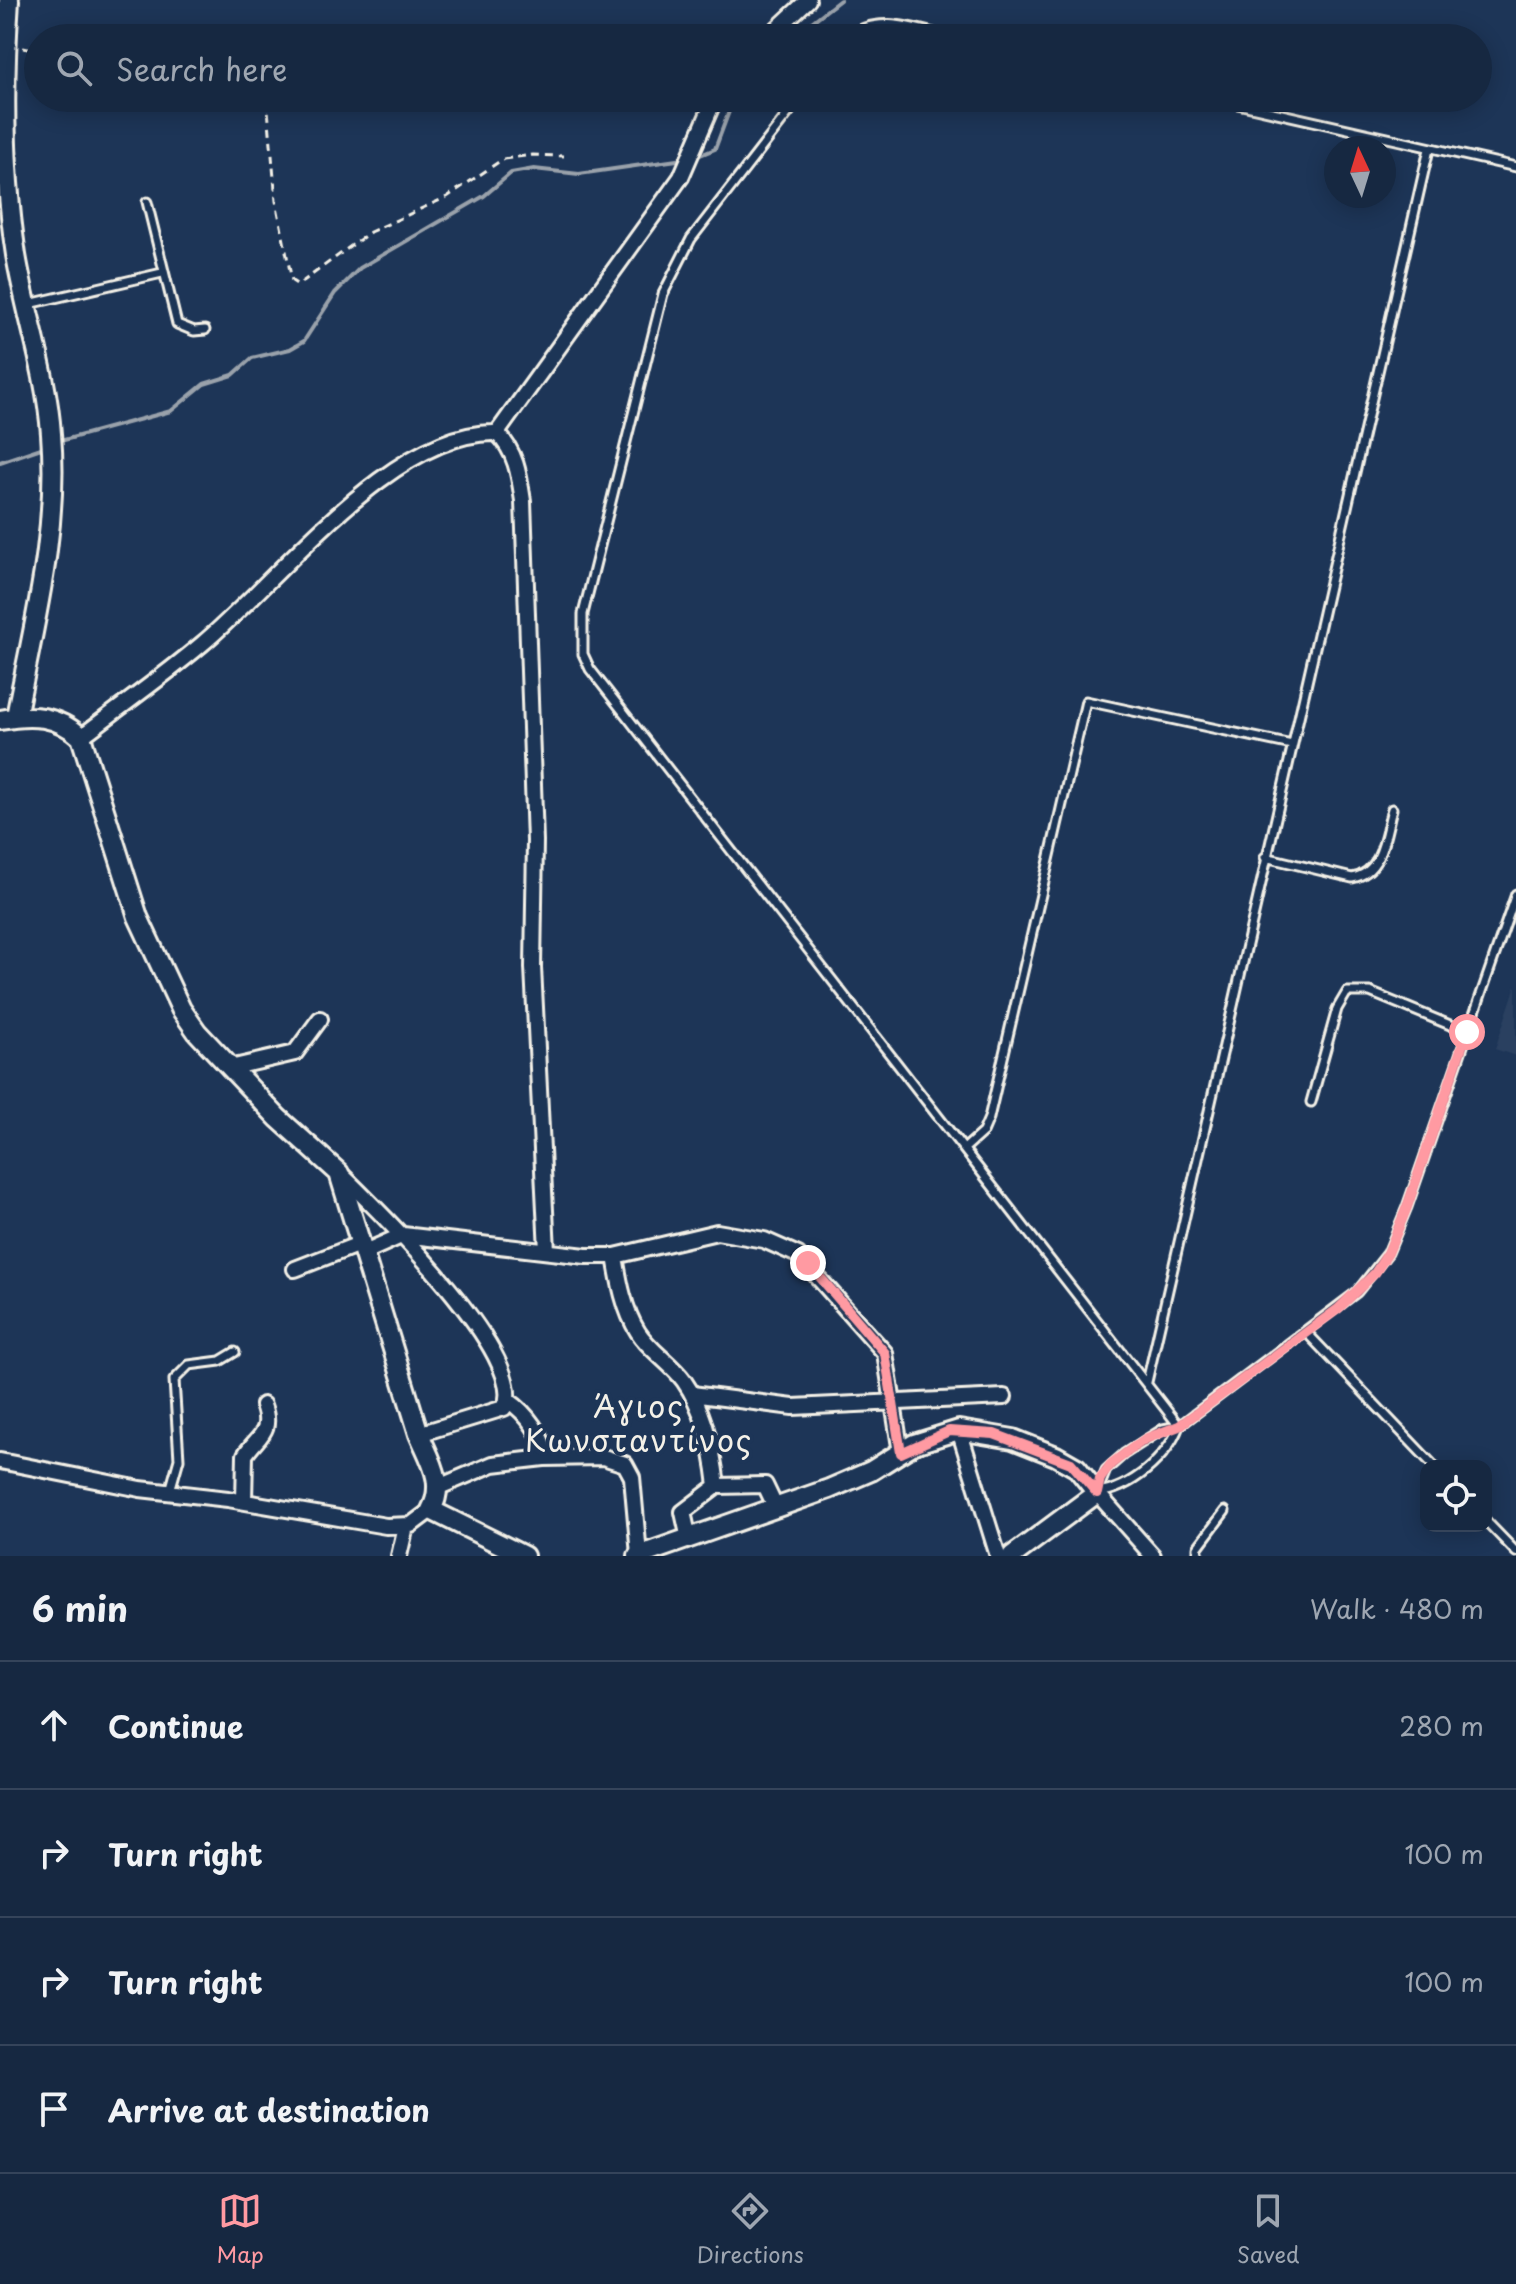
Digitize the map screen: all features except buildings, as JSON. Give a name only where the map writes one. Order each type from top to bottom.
[{"type":"street","points":[[9,0],[4,89],[5,143],[16,254],[51,431],[53,475],[48,541],[8,718],[51,718],[64,723],[81,737],[111,841],[138,917],[181,1009],[230,1068],[278,1118],[403,1235],[484,1336],[509,1401],[528,1419],[543,1444],[544,1458]]},
{"type":"street","points":[[782,24],[808,0]]},
{"type":"street","points":[[497,433],[672,191],[709,112]]},
{"type":"street","points":[[81,737],[203,643],[339,516],[418,453],[450,439],[479,432],[497,433],[508,445],[517,463],[523,501],[535,841],[533,967],[547,1251]]},
{"type":"street","points":[[230,1068],[295,1053],[320,1019]]},
{"type":"street","points":[[0,1461],[169,1493],[244,1501],[406,1526],[431,1510],[439,1487],[436,1472],[419,1434],[339,1173]]},
{"type":"street","points":[[295,1269],[403,1235],[586,1256],[615,1256],[717,1232],[786,1248],[808,1263],[885,1353],[901,1453]]},
{"type":"street","points":[[615,1256],[628,1309],[638,1332],[672,1364],[692,1394],[711,1444],[717,1486]]},
{"type":"street","points":[[692,1394],[793,1407],[1004,1397]]},
{"type":"street","points":[[419,1434],[504,1408],[509,1401]]},
{"type":"street","points":[[244,1501],[245,1455],[264,1437],[267,1428],[263,1405]]},
{"type":"street","points":[[439,1487],[493,1464],[544,1458],[603,1457],[625,1464],[632,1477],[638,1556],[829,1489],[871,1471],[926,1439],[959,1430],[1013,1439],[1077,1468],[1153,1556]]},
{"type":"street","points":[[959,1430],[998,1556]]},
{"type":"street","points":[[689,1539],[683,1512],[717,1486],[765,1485],[775,1506]]},
{"type":"street","points":[[1012,1556],[1097,1493]]},
{"type":"street","points":[[431,1510],[524,1556]]},
{"type":"street","points":[[399,1556],[406,1526]]},
{"type":"lane","points":[[789,112],[691,239],[663,294],[583,614],[583,654],[590,669],[1179,1426]]},
{"type":"lane","points":[[1271,112],[1516,167]]},
{"type":"lane","points":[[1147,1382],[1429,149]]},
{"type":"lane","points":[[147,202],[177,324],[194,331],[205,330]]},
{"type":"lane","points":[[27,305],[162,273]]},
{"type":"lane","points":[[964,1149],[983,1132],[989,1118],[1086,701],[1292,745]]},
{"type":"lane","points":[[1265,857],[1352,878],[1362,876],[1377,860],[1392,809]]},
{"type":"lane","points":[[1179,1426],[1173,1443],[1162,1455],[1125,1485],[1113,1491],[1097,1493],[1100,1479],[1111,1464],[1145,1439],[1179,1426],[1307,1333],[1357,1292],[1388,1253],[1516,894]]},
{"type":"lane","points":[[1311,1102],[1337,1009],[1347,992],[1370,992],[1467,1032]]},
{"type":"lane","points":[[1307,1333],[1428,1460]]},
{"type":"lane","points":[[169,1493],[179,1459],[174,1380],[189,1365],[220,1361],[235,1352]]},
{"type":"lane","points":[[1198,1556],[1198,1547],[1225,1511]]},
{"type":"lane","points":[[1492,1527],[1516,1552]]},
{"type":"path","points":[[268,112],[276,201],[292,281],[298,285],[370,232],[447,197],[503,159],[533,155],[564,156]]},
{"type":"shaded area","points":[[1516,985],[1516,1056],[1495,1049]]},
{"type":"waterway","points":[[809,24],[840,0]]},
{"type":"waterway","points":[[693,158],[715,149],[729,112]]},
{"type":"waterway","points":[[64,440],[171,411],[204,384],[233,375],[252,358],[290,349],[304,341],[335,293],[360,268],[484,196],[511,173],[534,169],[579,174],[684,159]]},
{"type":"waterway","points":[[0,462],[47,446]]},
{"type":"district","name":"Άγιος Κωνσταντίνος","points":[[639,1425]]},
{"type":"route","points":[[808,1263],[885,1353],[901,1453],[914,1444],[949,1431],[994,1434],[1071,1463],[1097,1493],[1100,1479],[1111,1464],[1145,1439],[1163,1429],[1179,1426],[1338,1309],[1375,1273],[1388,1253],[1407,1207],[1467,1032]]}]
